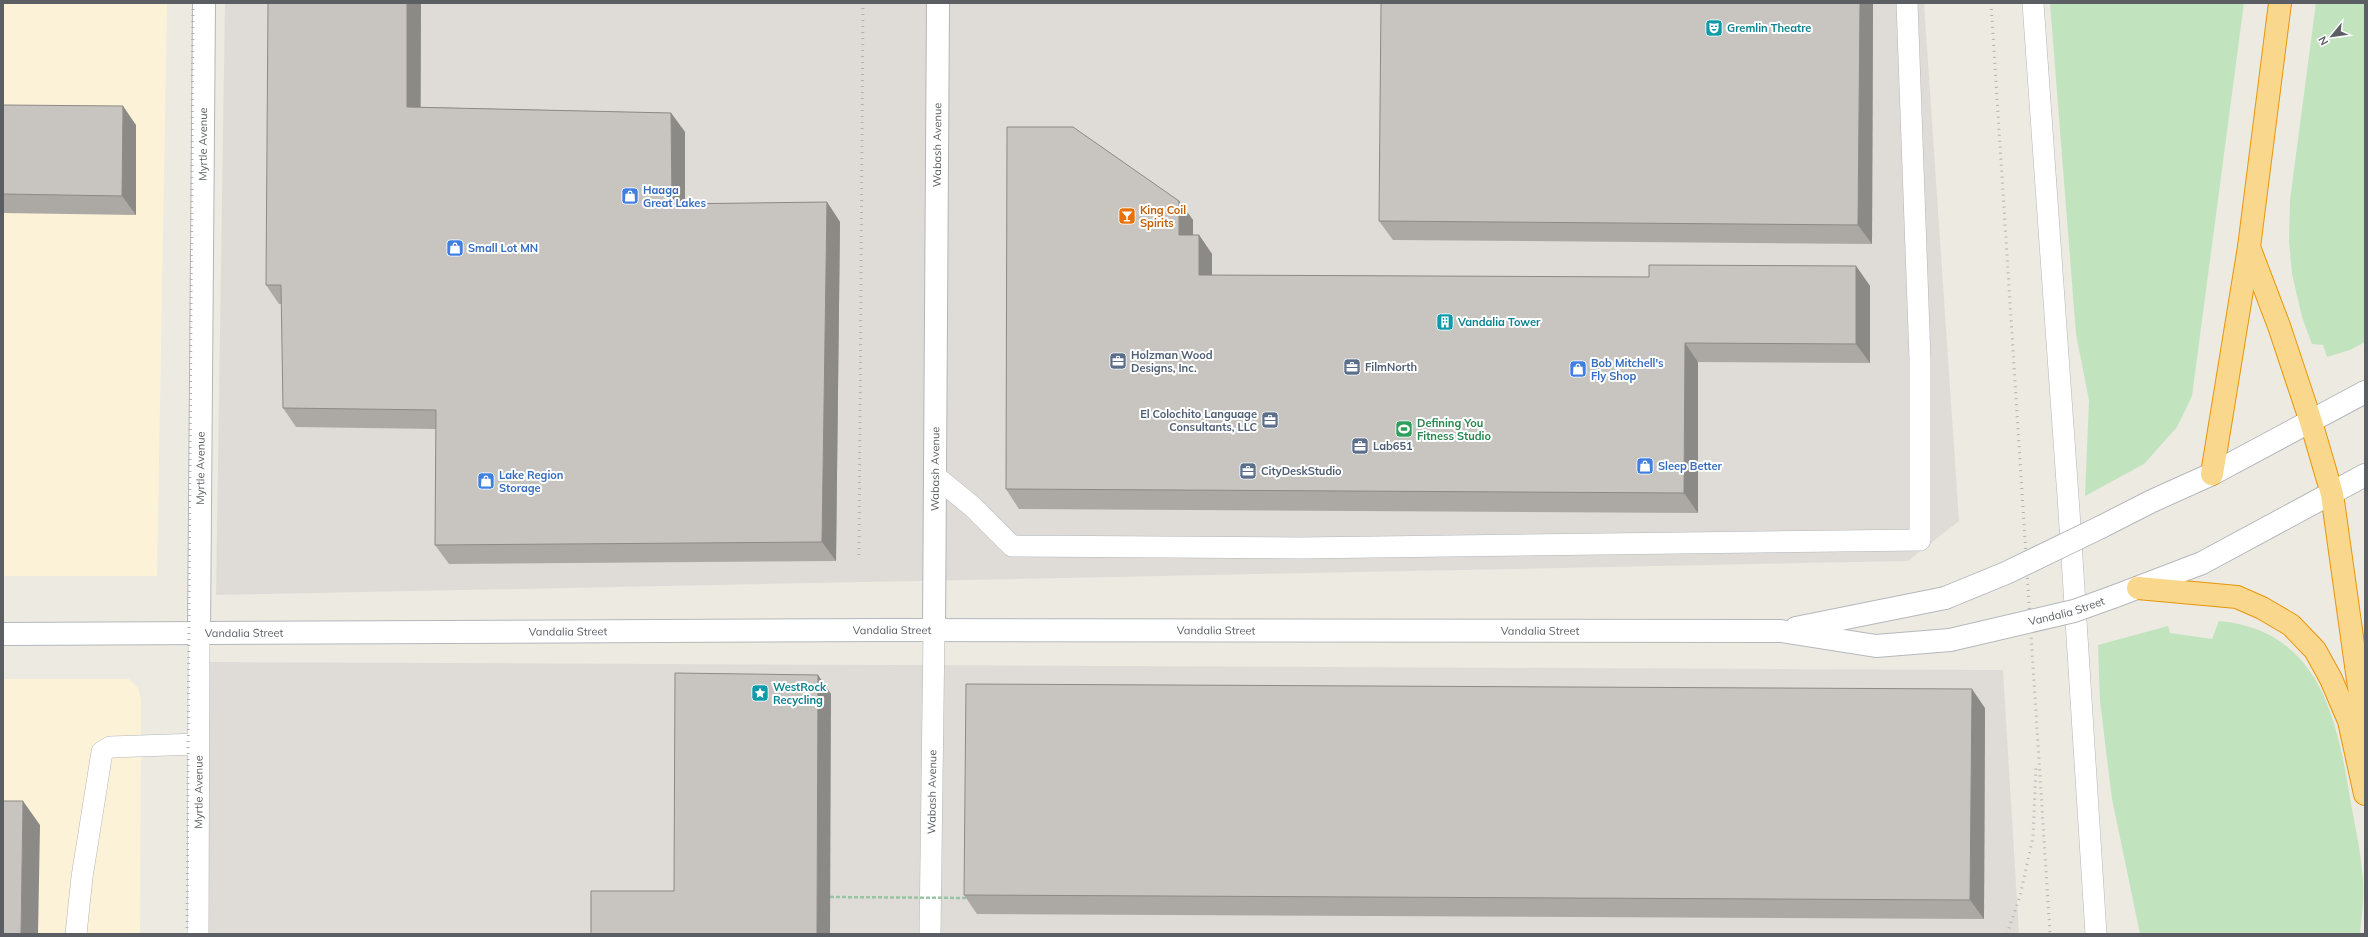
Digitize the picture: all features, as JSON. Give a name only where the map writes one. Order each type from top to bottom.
[{"type":"highway","points":[[2212,474],[2249,247],[2280,3]]},
{"type":"highway","points":[[2249,247],[2280,326],[2311,422],[2332,494],[2365,730]]},
{"type":"highway","points":[[2138,588],[2237,597],[2262,608],[2291,625],[2315,650],[2331,679],[2349,721],[2365,794]]},
{"type":"main road","name":"Myrtle Avenue","points":[[199,633],[204,3]]},
{"type":"main road","name":"Wabash Avenue","points":[[934,630],[938,3]]},
{"type":"main road","name":"Vandalia Street","points":[[1781,631],[1945,598],[2006,573],[2101,526],[2212,474],[2365,392]]},
{"type":"main road","name":"Vandalia Street","points":[[3,634],[934,630],[1781,631],[1876,646],[1950,640],[2076,611],[2202,563],[2365,476]]},
{"type":"lane","points":[[934,476],[973,508],[1012,546],[1301,548],[1920,540],[1920,359],[1907,3]]},
{"type":"lane","points":[[2033,3],[2076,611],[2096,934]]},
{"type":"lane","name":"Wabash Avenue","points":[[930,934],[934,630]]},
{"type":"lane","name":"Myrtle Avenue","points":[[198,934],[199,633]]},
{"type":"lane","points":[[76,934],[82,877],[102,752],[110,747],[198,744]]},
{"type":"path","points":[[830,897],[970,898]]},
{"type":"shaded area","points":[[3,3],[167,3],[157,576],[3,576]]},
{"type":"shaded area","points":[[225,3],[1924,3],[1959,521],[1908,561],[216,595]]},
{"type":"shaded area","points":[[207,662],[2003,670],[2019,934],[204,934]]},
{"type":"shaded area","points":[[3,679],[129,679],[138,688],[141,699],[140,934],[3,934]]},
{"type":"green space","points":[[2050,3],[2244,3],[2192,396],[2177,427],[2144,464],[2085,496],[2089,400],[2076,334]]},
{"type":"green space","points":[[2316,3],[2365,3],[2365,342],[2350,350],[2327,357],[2323,345],[2312,344],[2302,317],[2292,274],[2289,241],[2290,200]]},
{"type":"green space","points":[[2219,621],[2253,628],[2279,641],[2301,659],[2317,682],[2329,708],[2345,767],[2360,852],[2363,878],[2363,902],[2360,934],[2140,934],[2112,799],[2100,701],[2098,645],[2168,626],[2170,633],[2212,639]]},
{"type":"building","points":[[268,3],[407,3],[407,107],[671,113],[672,204],[827,202],[822,542],[435,545],[436,410],[283,408],[281,285],[266,285]]},
{"type":"building","points":[[1381,3],[1860,3],[1858,225],[1379,221]]},
{"type":"building","points":[[3,105],[123,106],[122,196],[3,194]]},
{"type":"building","name":"Vandalia Tower","points":[[1007,127],[1073,127],[1179,201],[1179,235],[1199,235],[1199,275],[1649,277],[1649,265],[1856,266],[1856,344],[1685,343],[1684,493],[1006,489]]},
{"type":"building","points":[[675,673],[818,675],[817,934],[591,934],[591,891],[674,891]]},
{"type":"building","points":[[966,684],[1972,689],[1970,900],[964,895]]},
{"type":"building","points":[[3,801],[23,801],[21,934],[3,934]]},
{"type":"railway","points":[[187,934],[193,3]]},
{"type":"railway","points":[[859,555],[863,3]]},
{"type":"railway","points":[[1991,3],[2050,934]]},
{"type":"railway","points":[[2007,934],[2020,896],[2033,837],[2036,768]]},
{"type":"place","name":"Gremlin Theatre","points":[[1714,28]]},
{"type":"place","name":"Haaga Great Lakes","points":[[630,196]]},
{"type":"place","name":"King Coil Spirits","points":[[1127,216]]},
{"type":"place","name":"Small Lot MN","points":[[455,248]]},
{"type":"place","name":"Vandalia Tower","points":[[1445,322]]},
{"type":"place","name":"Holzman Wood Designs, Inc.","points":[[1118,361]]},
{"type":"place","name":"FilmNorth","points":[[1352,367]]},
{"type":"place","name":"Bob Mitchell's Fly Shop","points":[[1578,369]]},
{"type":"place","name":"El Colochito Language Consultants, LLC","points":[[1270,420]]},
{"type":"place","name":"Defining You Fitness Studio","points":[[1404,429]]},
{"type":"place","name":"Lab651","points":[[1360,446]]},
{"type":"place","name":"Sleep Better","points":[[1645,466]]},
{"type":"place","name":"CityDeskStudio","points":[[1248,471]]},
{"type":"place","name":"Lake Region Storage","points":[[486,481]]},
{"type":"place","name":"WestRock Recycling","points":[[760,693]]}]
